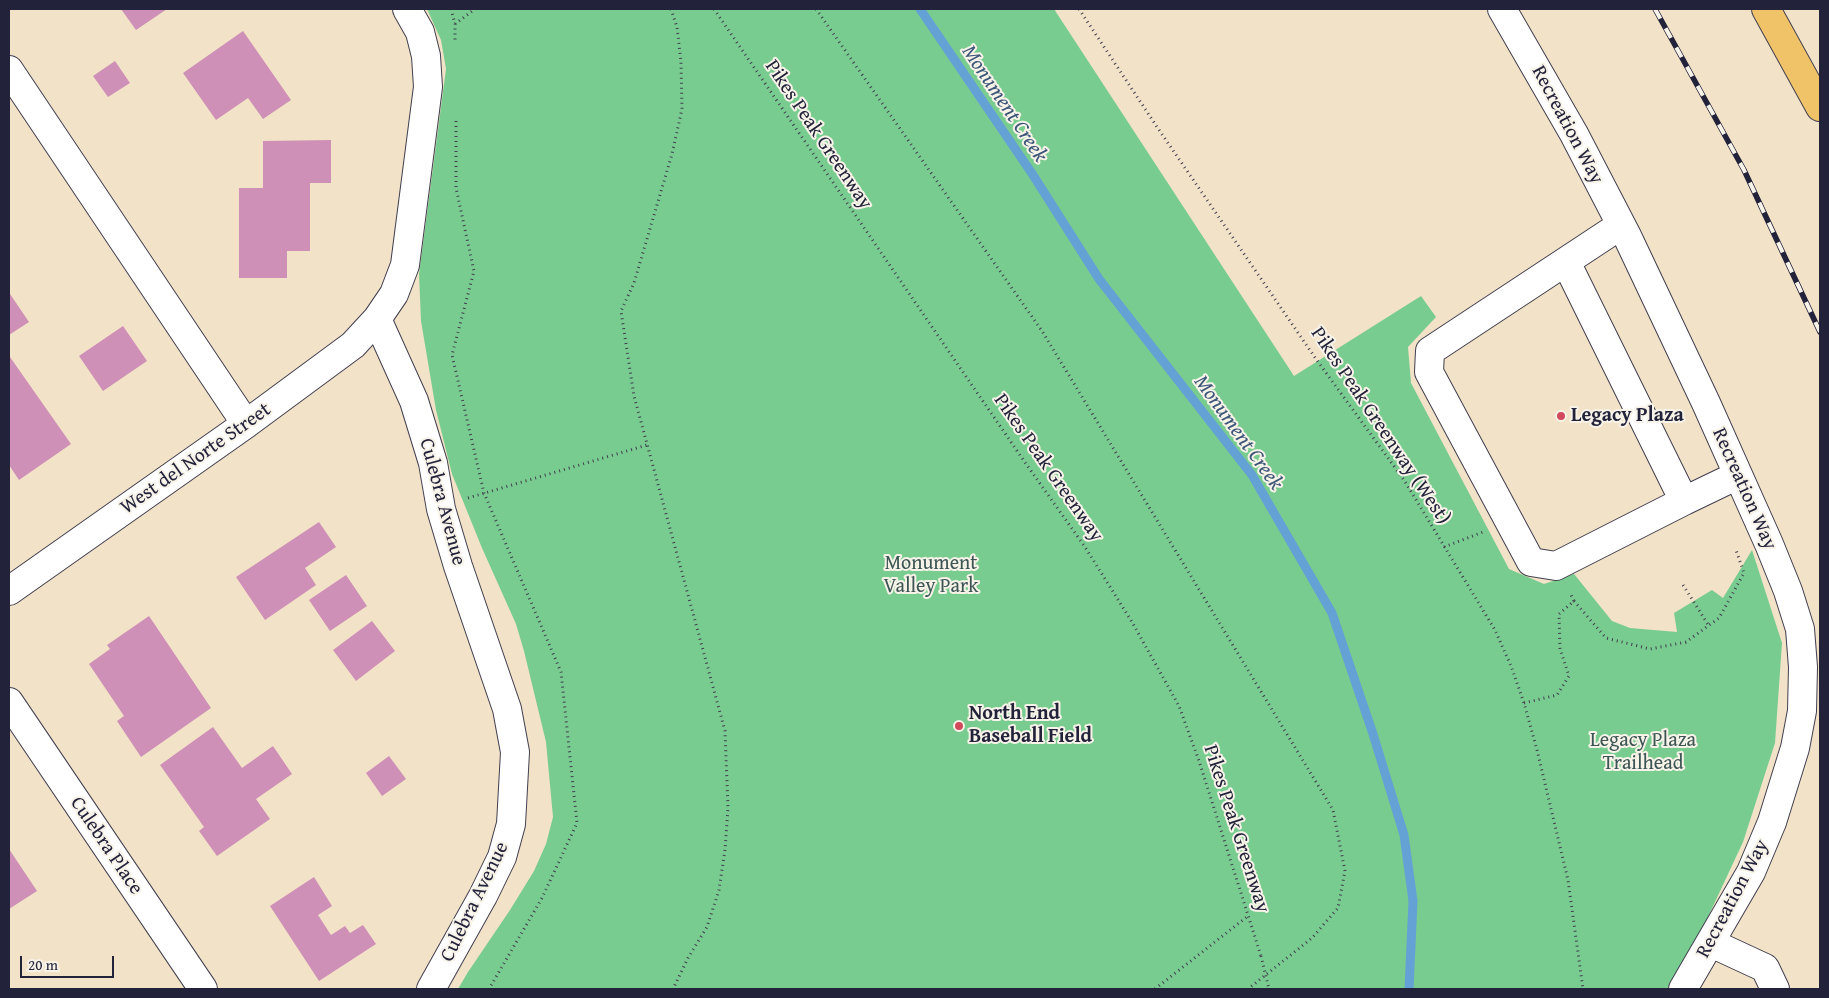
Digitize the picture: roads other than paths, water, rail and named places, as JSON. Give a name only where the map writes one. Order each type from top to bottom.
[{"type":"highway","points":[[1766,9],[1820,107]]},
{"type":"street","points":[[377,319],[394,294],[404,265],[428,87],[426,56],[420,32],[407,9]]},
{"type":"street","name":"Recreation Way","points":[[1502,9],[1574,134],[1621,225],[1706,403],[1776,559],[1800,629],[1803,667],[1802,711],[1795,748],[1772,822],[1751,872],[1683,989]]},
{"type":"street","points":[[9,70],[246,424]]},
{"type":"street","points":[[1621,225],[1430,351],[1429,372],[1530,562],[1556,566],[1738,475]]},
{"type":"street","points":[[1566,262],[1684,501]]},
{"type":"street","name":"West del Norte Street","points":[[9,591],[246,424],[353,345],[377,319]]},
{"type":"street","name":"Culebra Avenue","points":[[377,319],[414,400],[433,463],[441,509],[458,566],[507,709],[515,752],[511,824],[502,857],[483,896],[431,989]]},
{"type":"street","name":"Culebra Place","points":[[9,702],[203,989]]},
{"type":"street","points":[[1711,942],[1765,968],[1775,989]]},
{"type":"waterway","name":"Monument Creek","points":[[920,9],[1033,175],[1099,279],[1252,475],[1332,613],[1373,734],[1404,835],[1413,901],[1409,989]]},
{"type":"railway","points":[[1655,9],[1744,170],[1820,332]]},
{"type":"place","name":"Legacy Plaza","points":[[1561,416]]},
{"type":"place","name":"North End Baseball Field","points":[[959,726]]},
{"type":"park label","name":"Monument Valley Park","points":[[931,576]]},
{"type":"park label","name":"Legacy Plaza Trailhead","points":[[1643,752]]}]
